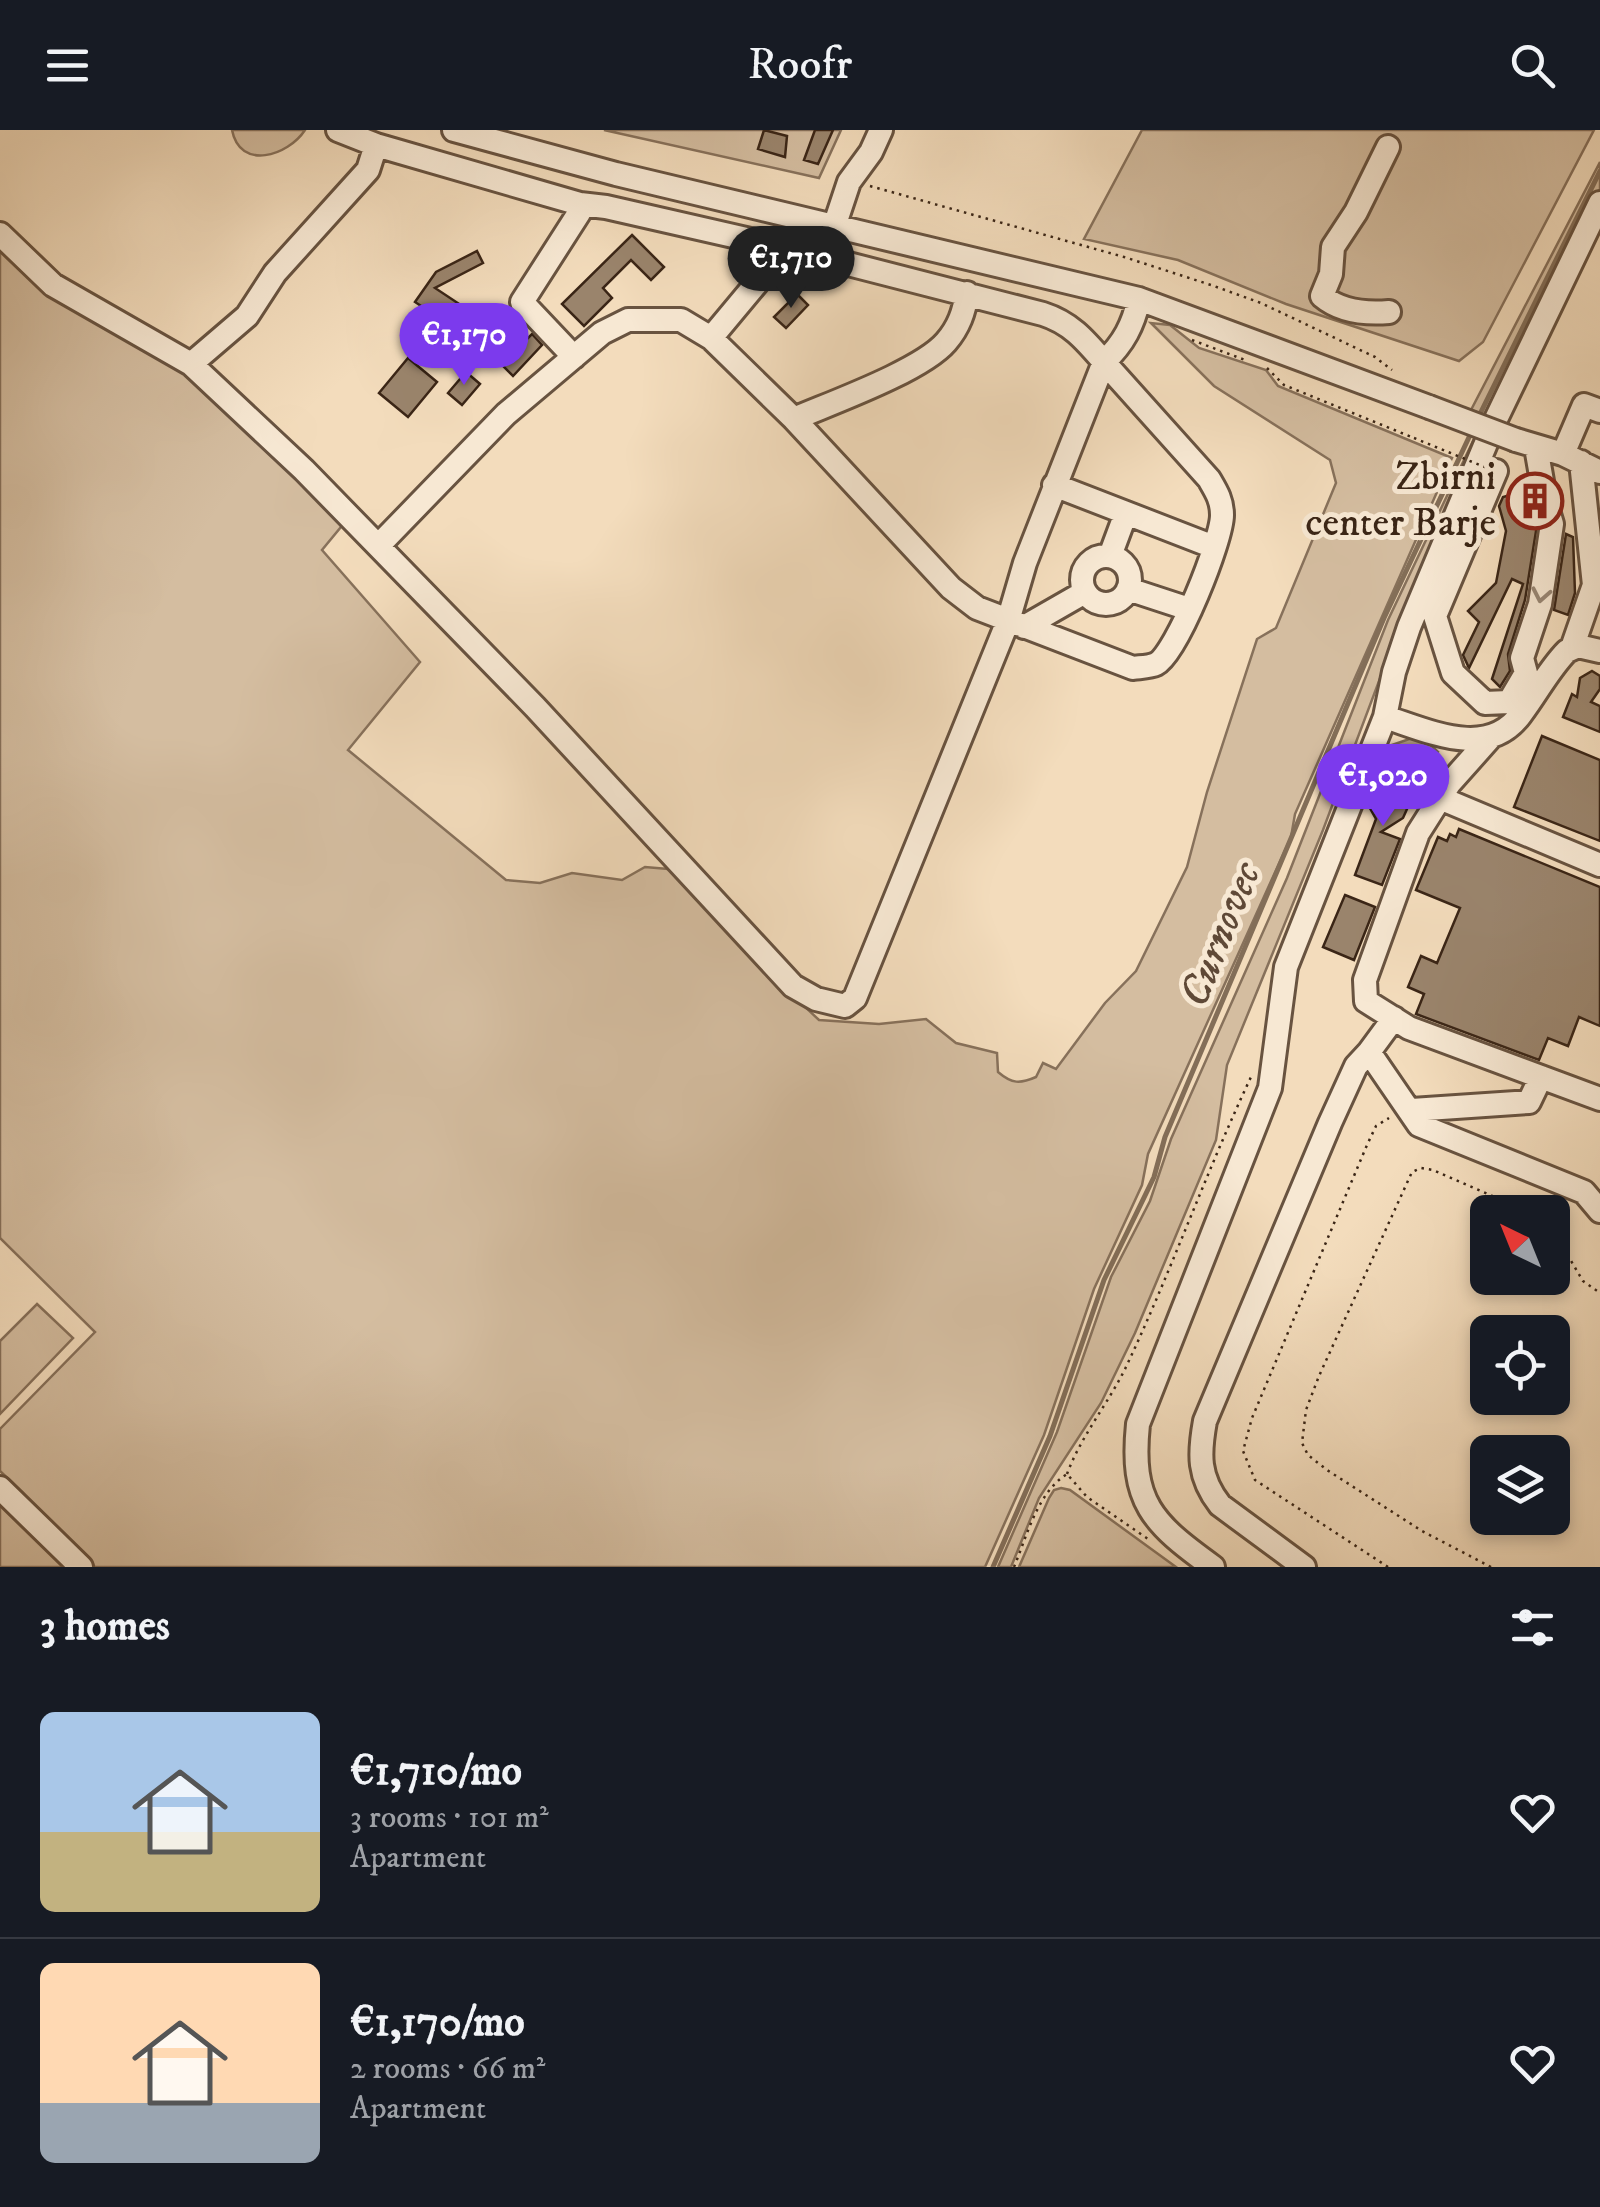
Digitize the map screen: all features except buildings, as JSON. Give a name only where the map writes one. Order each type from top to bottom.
[{"type":"street","points":[[338,130],[376,145],[580,204],[786,248],[1063,320],[1209,479],[1222,501],[1222,520],[1214,547],[1171,651],[1156,664],[1132,668],[976,608],[951,588],[794,419],[711,338],[681,320],[628,320],[602,333],[506,414],[380,544]]},
{"type":"street","points":[[454,130],[616,174],[1139,299],[1581,463]]},
{"type":"street","points":[[835,224],[849,182],[882,130]]},
{"type":"street","points":[[191,364],[247,316],[275,274],[368,170],[376,145]]},
{"type":"street","points":[[1388,146],[1356,212],[1333,247],[1331,274],[1322,296],[1342,308],[1368,314],[1388,312]]},
{"type":"street","points":[[606,207],[616,174]]},
{"type":"street","points":[[1212,1567],[1150,1512],[1134,1464],[1138,1424],[1270,1088],[1286,967],[1385,718],[1394,672],[1421,596],[1497,417],[1600,203]]},
{"type":"street","points":[[574,357],[522,302],[579,213],[580,204]]},
{"type":"street","points":[[0,234],[53,285],[191,364],[380,544],[793,986],[816,999],[845,1006],[855,998],[1016,624],[1054,485],[1104,362],[1127,334],[1139,299]]},
{"type":"street","points":[[711,338],[786,248]]},
{"type":"street","points":[[794,419],[876,382],[945,344],[963,316],[967,293]]},
{"type":"street","points":[[1600,412],[1584,405],[1581,463],[1594,585],[1572,648],[1560,658],[1518,719],[1489,739],[1440,798],[1418,833],[1365,980],[1366,1001],[1409,1028],[1600,1099]]},
{"type":"street","points":[[1526,444],[1542,486]]},
{"type":"street","points":[[1491,470],[1435,616],[1452,673],[1485,703],[1509,702],[1526,672],[1522,658],[1540,604],[1552,524],[1549,514]]},
{"type":"street","points":[[1054,485],[1214,547]]},
{"type":"street","points":[[1110,556],[1126,512]]},
{"type":"street","points":[[1110,556],[1127,568],[1128,589],[1118,601],[1103,604],[1085,592],[1082,577],[1089,563],[1110,556]]},
{"type":"street","points":[[1128,589],[1189,609]]},
{"type":"street","points":[[1016,624],[1085,592]]},
{"type":"street","points":[[1572,648],[1600,650]]},
{"type":"street","points":[[1385,718],[1430,732],[1478,741],[1489,739]]},
{"type":"street","points":[[1440,798],[1600,865]]},
{"type":"street","points":[[1304,1567],[1220,1505],[1210,1491],[1199,1455],[1205,1421],[1330,1123],[1356,1066],[1394,1018]]},
{"type":"street","points":[[1369,1052],[1419,1124],[1584,1192],[1600,1211]]},
{"type":"street","points":[[1414,1113],[1529,1102],[1541,1077]]},
{"type":"street","points":[[0,1488],[81,1567]]},
{"type":"path","points":[[849,182],[1124,257],[1262,304],[1388,364],[1392,371],[1390,392]]},
{"type":"path","points":[[1186,336],[1199,345],[1246,360]]},
{"type":"path","points":[[1264,366],[1278,382],[1491,470]]},
{"type":"path","points":[[1014,1567],[1042,1500],[1067,1474],[1126,1365],[1241,1098]]},
{"type":"path","points":[[1388,1567],[1255,1480],[1243,1452],[1252,1418],[1376,1126],[1384,1118],[1414,1113]]},
{"type":"path","points":[[1490,1195],[1433,1170],[1421,1168],[1412,1172],[1319,1376],[1302,1431],[1308,1455],[1328,1470],[1422,1530],[1491,1567]]},
{"type":"path","points":[[1570,1259],[1583,1281],[1600,1293]]},
{"type":"path","points":[[1067,1474],[1087,1498],[1159,1547]]},
{"type":"shaded area","points":[[232,130],[305,130],[288,147],[254,155],[244,151]]},
{"type":"shaded area","points":[[604,130],[841,130],[819,178]]},
{"type":"shaded area","points":[[1142,130],[1594,130],[1483,342],[1459,361],[1286,304],[1178,260],[1084,239]]},
{"type":"shaded area","points":[[1600,162],[1600,189],[1491,417],[1471,410]]},
{"type":"shaded area","points":[[0,242],[178,363],[345,522],[322,550],[420,662],[348,750],[506,880],[540,883],[572,873],[622,880],[645,867],[680,870],[734,940],[819,1020],[879,1024],[926,1019],[956,1043],[997,1053],[998,1072],[1016,1082],[1036,1077],[1043,1063],[1056,1069],[1105,1003],[1136,971],[1187,867],[1257,639],[1276,628],[1336,483],[1330,460],[1214,386],[1151,323],[1170,325],[1199,348],[1266,370],[1278,386],[1452,458],[1295,814],[1291,837],[1148,1154],[1142,1185],[1094,1289],[1044,1435],[985,1567],[95,1567],[27,1503],[23,1493],[0,1471],[0,1429],[95,1332],[0,1238]]},
{"type":"shaded area","points":[[1474,439],[1480,442],[1402,620],[1323,830],[1227,1065],[1216,1140],[1135,1333],[1101,1403],[1039,1498],[1011,1567],[998,1567],[1057,1432],[1111,1277],[1150,1201],[1171,1139],[1287,878],[1388,620]]},
{"type":"shaded area","points":[[1415,737],[1426,740],[1438,752],[1430,764],[1405,767],[1390,760],[1392,745]]},
{"type":"shaded area","points":[[37,1304],[73,1338],[0,1414],[0,1341]]},
{"type":"shaded area","points":[[1061,1488],[1070,1490],[1176,1567],[1019,1567],[1049,1498]]},
{"type":"shaded area","points":[[0,1500],[69,1567],[0,1567]]},
{"type":"waterway","name":"Curnovec","points":[[1478,418],[1600,171]]},
{"type":"waterway","name":"Curnovec","points":[[993,1567],[1050,1436],[1104,1280],[1154,1177],[1165,1137],[1384,618],[1471,433]]},
{"type":"place","name":"Zbirni center Barje","points":[[1535,501]]}]
